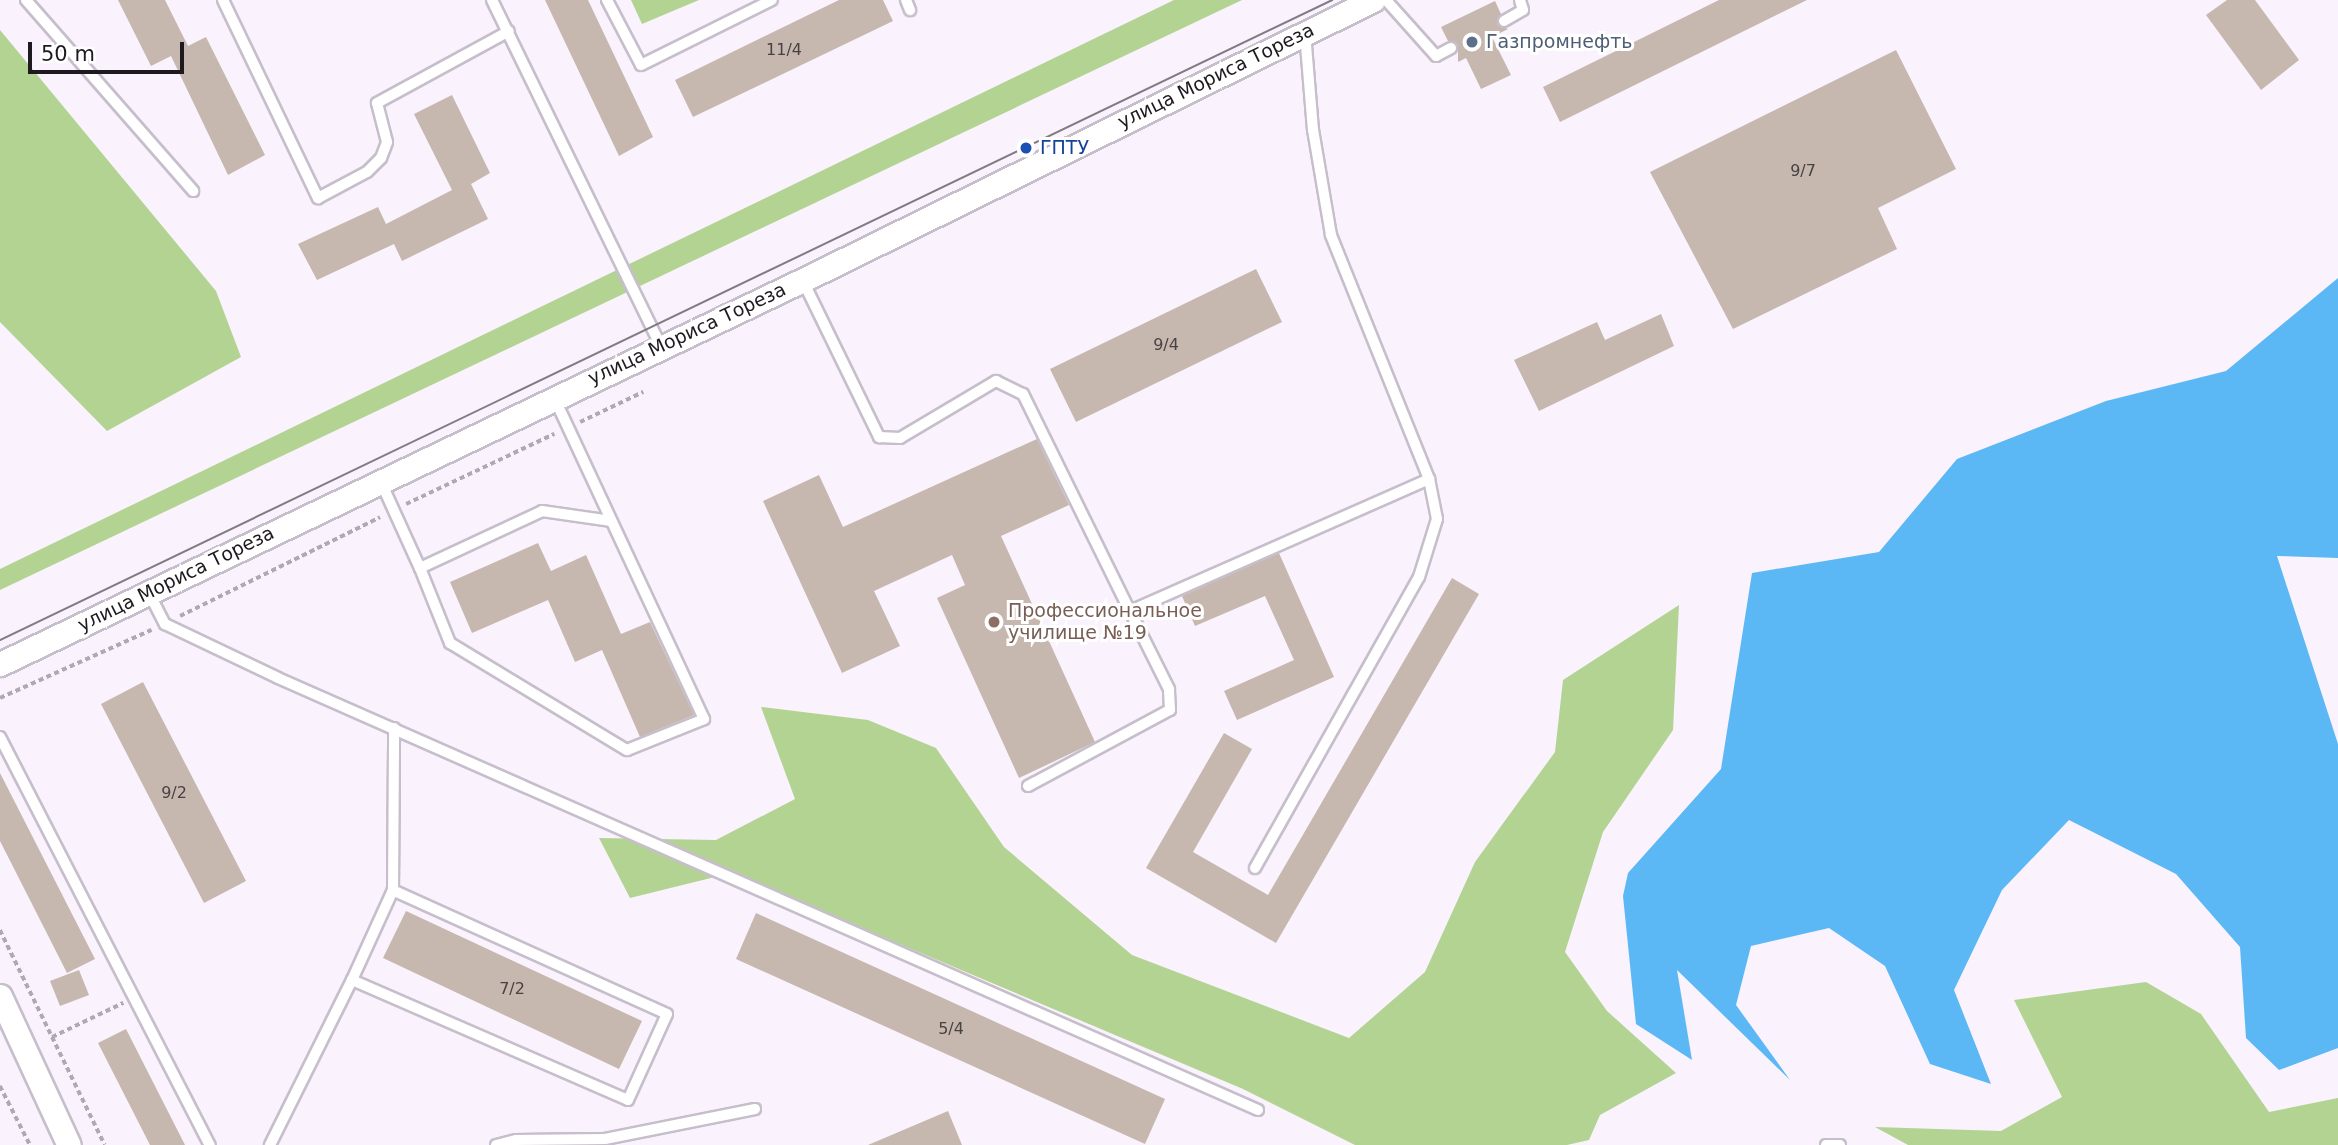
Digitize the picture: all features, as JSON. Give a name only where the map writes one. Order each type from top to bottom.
[{"type":"street","name":"улица Мориса Тореза","points":[[0,664],[553,396],[803,280],[1373,0]]},
{"type":"street","points":[[0,996],[69,1145]]},
{"type":"lane","points":[[26,0],[193,191]]},
{"type":"lane","points":[[223,0],[318,198],[367,172],[381,158],[387,142],[377,103],[509,31]]},
{"type":"lane","points":[[492,0],[661,346]]},
{"type":"lane","points":[[607,0],[640,65],[772,0]]},
{"type":"lane","points":[[1386,0],[1436,56],[1451,48]]},
{"type":"lane","points":[[1504,21],[1523,10],[1520,0]]},
{"type":"lane","points":[[1255,868],[1419,578],[1437,519],[1429,479],[1331,235],[1313,130],[1305,32]]},
{"type":"lane","points":[[803,280],[879,437],[900,438],[996,380],[1023,394],[1168,689],[1170,710],[1028,786]]},
{"type":"lane","points":[[380,480],[450,643],[626,750],[704,719],[553,396]]},
{"type":"lane","points":[[1130,611],[1429,479]]},
{"type":"lane","points":[[420,568],[542,511],[611,521]]},
{"type":"lane","points":[[149,593],[165,624],[1258,1110]]},
{"type":"lane","points":[[270,1145],[352,980],[393,890],[394,728]]},
{"type":"lane","points":[[0,737],[210,1145]]},
{"type":"lane","points":[[352,980],[628,1100],[639,1076],[667,1014],[393,890]]},
{"type":"lane","points":[[496,1145],[516,1140],[606,1139],[755,1109]]},
{"type":"lane","points":[[1826,1145],[1840,1145]]},
{"type":"path","points":[[0,698],[165,624],[394,510],[643,392]]},
{"type":"path","points":[[0,930],[105,1145]]},
{"type":"path","points":[[52,1037],[135,998]]},
{"type":"path","points":[[0,1086],[30,1145]]},
{"type":"green space","points":[[631,0],[699,0],[642,24]]},
{"type":"green space","points":[[1174,0],[1242,0],[0,590],[0,569]]},
{"type":"green space","points":[[0,30],[216,291],[241,357],[107,431],[0,322]]},
{"type":"green space","points":[[1679,605],[1673,730],[1603,832],[1565,952],[1607,1011],[1676,1073],[1600,1115],[1589,1140],[1567,1145],[1355,1145],[1243,1089],[731,873],[630,898],[599,838],[716,840],[795,799],[761,707],[868,720],[936,748],[1004,847],[1132,955],[1349,1038],[1425,972],[1475,862],[1555,752],[1563,680]]},
{"type":"green space","points":[[2146,982],[2201,1014],[2269,1112],[2338,1098],[2338,1145],[1908,1145],[1875,1127],[2001,1131],[2062,1097],[2014,1000]]},
{"type":"water","points":[[2338,278],[2338,558],[2277,556],[2338,744],[2338,1048],[2279,1070],[2246,1038],[2240,947],[2176,874],[2069,820],[2002,890],[1954,990],[1991,1084],[1930,1064],[1885,966],[1829,928],[1751,946],[1736,1005],[1790,1080],[1677,970],[1692,1060],[1636,1024],[1623,896],[1628,873],[1721,769],[1752,573],[1879,552],[1957,459],[2106,401],[2226,371]]},
{"type":"building","points":[[118,0],[165,0],[188,46],[206,37],[265,155],[228,175],[171,56],[151,66]]},
{"type":"building","points":[[545,0],[588,0],[653,137],[619,156]]},
{"type":"building","points":[[839,0],[883,0],[893,21],[693,117],[675,80]]},
{"type":"building","points":[[1719,0],[1807,0],[1560,122],[1543,87]]},
{"type":"building","points":[[2227,0],[2255,0],[2299,60],[2261,90],[2206,15]]},
{"type":"building","name":"Газпромнефть","points":[[1495,1],[1501,14],[1497,24],[1508,29],[1492,37],[1511,75],[1481,89],[1466,58],[1458,62],[1458,45],[1448,41],[1441,27]]},
{"type":"building","points":[[1896,50],[1956,169],[1878,208],[1897,249],[1733,329],[1650,172]]},
{"type":"building","points":[[452,95],[490,173],[471,184],[488,219],[402,261],[394,244],[317,280],[298,244],[378,207],[386,224],[452,190],[414,114]]},
{"type":"building","points":[[1256,269],[1282,322],[1076,422],[1050,369]]},
{"type":"building","points":[[1661,314],[1674,346],[1539,411],[1514,360],[1597,322],[1605,340]]},
{"type":"building","name":"Профессиональное училище №19","points":[[1037,439],[1069,505],[1001,536],[1095,742],[1019,778],[937,598],[965,585],[952,555],[874,591],[900,646],[842,673],[763,501],[819,475],[843,527]]},
{"type":"building","points":[[538,543],[551,571],[586,555],[621,634],[650,622],[694,715],[640,737],[602,650],[575,662],[548,600],[472,633],[450,582]]},
{"type":"building","points":[[1279,553],[1334,677],[1237,720],[1224,691],[1294,660],[1265,596],[1195,626],[1182,596]]},
{"type":"building","points":[[1452,578],[1479,594],[1276,943],[1146,868],[1224,733],[1252,749],[1193,852],[1268,895]]},
{"type":"building","points":[[143,682],[246,881],[204,903],[101,704]]},
{"type":"building","points":[[0,773],[95,959],[67,973],[0,841]]},
{"type":"building","points":[[406,911],[642,1021],[619,1069],[383,958]]},
{"type":"building","points":[[756,913],[1165,1099],[1145,1144],[736,959]]},
{"type":"building","points":[[79,970],[89,995],[60,1006],[50,981]]},
{"type":"building","points":[[126,1029],[185,1145],[150,1145],[98,1043]]},
{"type":"building","points":[[948,1111],[962,1145],[868,1145]]},
{"type":"tram line","points":[[0,640],[1332,0]]},
{"type":"place","name":"Газпромнефть","points":[[1472,42]]},
{"type":"place","name":"ГПТУ","points":[[1026,148]]},
{"type":"place","name":"Профессиональное училище №19","points":[[994,622]]}]
